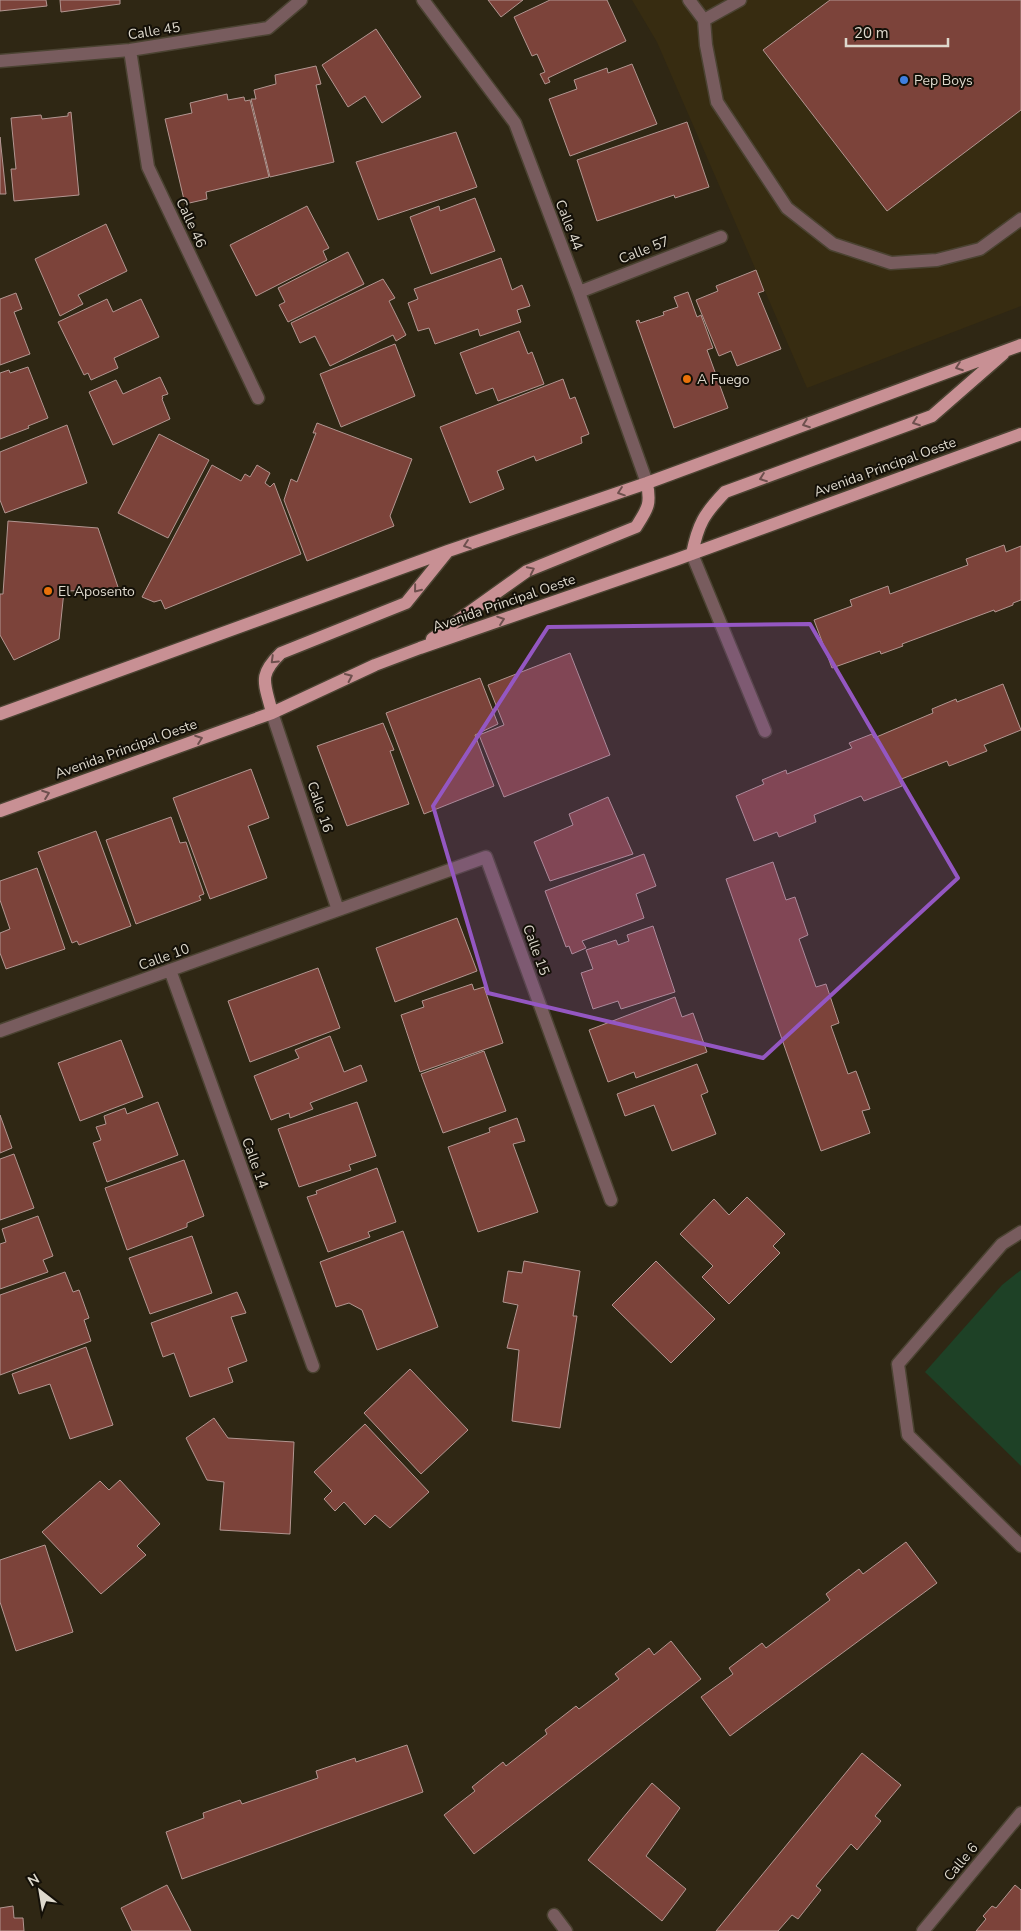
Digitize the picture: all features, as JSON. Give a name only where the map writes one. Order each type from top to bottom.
[{"type":"main road","points":[[0,714],[448,551],[647,483],[1021,344]]},
{"type":"main road","points":[[692,554],[697,531],[708,510],[725,492],[932,416],[1008,349]]},
{"type":"main road","name":"Avenida Principal Oeste","points":[[0,811],[272,712],[376,665],[420,648],[692,554],[1021,434]]},
{"type":"main road","points":[[420,648],[527,571],[636,527],[650,499],[647,483]]},
{"type":"main road","points":[[272,712],[264,681],[268,666],[281,654],[406,603],[448,551]]},
{"type":"street","name":"Calle 45","points":[[0,61],[130,50],[268,28],[302,0]]},
{"type":"street","name":"Calle 44","points":[[423,0],[515,123],[579,292],[647,483]]},
{"type":"street","points":[[689,0],[704,20],[706,46],[717,102],[786,208],[832,244],[892,263],[937,260],[980,248],[1021,219]]},
{"type":"street","points":[[704,20],[740,0]]},
{"type":"street","name":"Calle 46","points":[[130,50],[148,167],[258,398]]},
{"type":"street","name":"Calle 57","points":[[579,292],[721,237]]},
{"type":"street","points":[[692,554],[764,731]]},
{"type":"street","name":"Calle 16","points":[[272,712],[338,910]]},
{"type":"street","name":"Calle 15","points":[[338,910],[486,857],[611,1200]]},
{"type":"street","name":"Calle 10","points":[[0,1031],[338,910]]},
{"type":"street","name":"Calle 14","points":[[170,970],[312,1366]]},
{"type":"street","points":[[1021,1232],[1002,1244],[898,1364],[908,1435],[1021,1546]]},
{"type":"street","name":"Calle 6","points":[[923,1931],[1021,1813]]},
{"type":"street","points":[[554,1915],[566,1931]]},
{"type":"highlighted area","points":[[810,624],[958,878],[763,1058],[488,993],[433,806],[548,627]]},
{"type":"shaded area","points":[[632,0],[1021,0],[1021,306],[807,388],[657,42]]},
{"type":"green space","points":[[1021,1270],[1021,1466],[925,1372],[1002,1285]]},
{"type":"building","points":[[0,0],[46,0],[47,6],[0,11]]},
{"type":"building","points":[[60,0],[120,0],[120,4],[61,12]]},
{"type":"building","points":[[488,0],[523,0],[501,17]]},
{"type":"building","points":[[550,0],[607,0],[626,41],[548,78],[550,82],[545,84],[540,74],[545,72],[537,54],[532,56],[514,17]]},
{"type":"building","name":"Pep Boys","points":[[830,0],[1021,0],[1021,110],[887,211],[763,50]]},
{"type":"building","points":[[376,29],[421,97],[382,123],[365,96],[348,107],[322,65]]},
{"type":"building","points":[[632,64],[657,124],[570,156],[549,99],[577,89],[574,80],[607,68],[608,73]]},
{"type":"building","points":[[316,66],[321,84],[316,85],[334,162],[270,177],[251,99],[256,99],[254,90],[276,84],[275,75]]},
{"type":"building","points":[[227,94],[228,100],[244,97],[245,101],[250,100],[269,177],[206,192],[207,199],[185,204],[165,119],[192,113],[190,103]]},
{"type":"building","points":[[71,112],[79,195],[14,201],[11,169],[16,169],[11,118],[41,115],[42,119],[68,116],[68,113]]},
{"type":"building","points":[[687,122],[709,187],[675,198],[674,195],[597,221],[577,160]]},
{"type":"building","points":[[456,132],[477,187],[378,220],[356,162]]},
{"type":"building","points":[[0,137],[6,194],[0,194]]},
{"type":"building","points":[[475,198],[495,251],[431,274],[410,217],[439,206],[440,211]]},
{"type":"building","points":[[307,206],[329,248],[323,251],[327,260],[256,296],[230,245]]},
{"type":"building","points":[[106,224],[127,271],[78,295],[83,304],[60,316],[35,259]]},
{"type":"building","points":[[348,252],[364,284],[288,322],[279,305],[285,302],[278,288]]},
{"type":"building","points":[[501,258],[512,290],[522,285],[530,306],[517,310],[521,322],[480,336],[478,329],[435,344],[429,328],[418,331],[408,303],[418,299],[414,289]]},
{"type":"building","name":"A Fuego","points":[[756,270],[764,291],[758,293],[781,349],[737,366],[731,351],[719,356],[696,300],[718,291],[716,286]]},
{"type":"building","points":[[383,279],[395,298],[389,301],[406,335],[396,341],[393,335],[330,366],[315,336],[300,343],[291,323]]},
{"type":"building","name":"A Fuego","points":[[688,292],[697,317],[701,315],[713,348],[707,350],[728,408],[674,428],[636,321],[639,320],[640,323],[664,315],[663,312],[678,307],[674,297]]},
{"type":"building","points":[[16,293],[22,309],[14,312],[30,354],[0,365],[0,299]]},
{"type":"building","points":[[107,299],[113,312],[141,299],[159,337],[114,358],[118,368],[91,380],[88,373],[84,375],[58,322]]},
{"type":"building","points":[[519,331],[528,354],[532,352],[544,384],[498,401],[493,388],[476,394],[460,353]]},
{"type":"building","points":[[395,344],[415,396],[341,427],[320,374]]},
{"type":"building","points":[[28,367],[48,418],[28,426],[29,428],[0,439],[0,373],[9,370],[10,373]]},
{"type":"building","points":[[160,377],[168,394],[162,396],[162,399],[170,419],[113,445],[89,392],[116,380],[123,394]]},
{"type":"building","points":[[563,379],[570,399],[575,397],[589,434],[581,437],[582,443],[536,461],[534,456],[497,471],[504,489],[470,503],[440,427]]},
{"type":"building","points":[[317,423],[412,459],[390,516],[394,526],[307,561],[284,500],[291,479],[297,482],[316,433],[313,433]]},
{"type":"building","points":[[67,425],[87,483],[5,513],[0,500],[0,452]]},
{"type":"building","points":[[159,434],[209,460],[168,538],[118,513]]},
{"type":"building","points":[[212,465],[241,481],[245,474],[250,477],[257,465],[270,473],[265,483],[270,487],[274,483],[301,554],[165,609],[161,600],[154,602],[142,597]]},
{"type":"building","name":"El Aposento","points":[[8,521],[98,528],[119,590],[64,591],[59,639],[14,660],[0,635],[0,594],[3,594]]},
{"type":"building","points":[[1004,545],[1006,552],[1021,546],[1021,600],[995,612],[994,610],[902,644],[903,646],[881,654],[880,651],[832,668],[814,620],[852,606],[850,600],[888,586],[890,594],[968,565],[966,559]]},
{"type":"building","points":[[570,653],[610,755],[504,797],[479,735],[504,725],[488,685]]},
{"type":"building","points":[[480,678],[498,724],[475,735],[494,786],[424,814],[386,713]]},
{"type":"building","points":[[1003,684],[1021,730],[984,745],[987,751],[949,766],[947,761],[899,780],[902,786],[864,801],[861,796],[814,815],[816,822],[779,837],[777,832],[754,841],[736,796],[764,784],[762,780],[786,770],[787,774],[852,748],[849,743],[872,734],[874,738],[933,713],[932,709],[956,699],[957,702]]},
{"type":"building","points":[[383,723],[394,750],[390,751],[409,804],[347,826],[317,746]]},
{"type":"building","points":[[251,769],[269,818],[248,826],[267,878],[210,899],[173,798]]},
{"type":"building","points":[[608,797],[633,854],[550,881],[534,842],[573,825],[569,814]]},
{"type":"building","points":[[171,817],[180,843],[186,842],[204,894],[199,896],[201,900],[136,924],[106,840]]},
{"type":"building","points":[[96,831],[131,926],[79,945],[77,941],[72,943],[38,852]]},
{"type":"building","points":[[644,854],[656,886],[636,894],[644,918],[582,941],[586,948],[572,954],[569,946],[566,947],[545,891]]},
{"type":"building","points":[[773,862],[786,900],[795,897],[808,935],[799,939],[816,987],[826,984],[839,1023],[831,1026],[848,1074],[856,1071],[870,1109],[862,1111],[870,1133],[821,1151],[726,879]]},
{"type":"building","points":[[37,868],[65,949],[6,969],[0,953],[0,933],[10,929],[0,900],[0,881]]},
{"type":"building","points":[[457,918],[477,971],[395,1002],[376,948]]},
{"type":"building","points":[[653,926],[675,992],[621,1009],[618,1001],[593,1009],[581,973],[593,969],[586,950],[616,940],[618,945],[629,941],[627,935]]},
{"type":"building","points":[[318,968],[340,1028],[250,1062],[228,1001]]},
{"type":"building","points":[[472,984],[474,990],[484,987],[503,1043],[420,1072],[401,1015],[424,1007],[422,1001]]},
{"type":"building","points":[[675,997],[682,1017],[693,1013],[707,1052],[636,1078],[634,1072],[608,1082],[589,1030]]},
{"type":"building","points":[[330,1036],[344,1072],[361,1065],[367,1081],[310,1103],[313,1109],[290,1118],[289,1113],[271,1120],[254,1076],[299,1058],[295,1050]]},
{"type":"building","points":[[121,1040],[143,1097],[80,1121],[58,1063]]},
{"type":"building","points":[[484,1051],[506,1111],[443,1133],[421,1074]]},
{"type":"building","points":[[697,1064],[708,1092],[701,1095],[716,1134],[672,1151],[654,1105],[625,1116],[617,1094]]},
{"type":"building","points":[[158,1102],[178,1155],[107,1182],[93,1143],[101,1140],[96,1127],[106,1124],[104,1116],[125,1108],[127,1114]]},
{"type":"building","points":[[357,1102],[376,1156],[349,1165],[351,1170],[299,1187],[278,1129]]},
{"type":"building","points":[[0,1115],[12,1148],[0,1153]]},
{"type":"building","points":[[517,1118],[525,1141],[513,1144],[538,1212],[478,1232],[448,1147],[490,1132],[489,1128]]},
{"type":"building","points":[[14,1154],[34,1208],[0,1220],[0,1159]]},
{"type":"building","points":[[184,1160],[204,1216],[187,1223],[187,1227],[127,1250],[105,1188]]},
{"type":"building","points":[[377,1168],[396,1222],[368,1232],[370,1237],[328,1252],[307,1197],[317,1194],[316,1191]]},
{"type":"building","points":[[747,1197],[785,1234],[773,1246],[780,1253],[729,1304],[702,1277],[713,1266],[680,1234],[714,1199],[729,1215]]},
{"type":"building","points":[[38,1216],[53,1256],[43,1260],[48,1272],[0,1289],[0,1244],[6,1242],[2,1229]]},
{"type":"building","points":[[403,1231],[438,1327],[377,1350],[362,1310],[349,1303],[336,1307],[320,1262]]},
{"type":"building","points":[[192,1236],[212,1293],[150,1314],[129,1258]]},
{"type":"building","points":[[524,1261],[580,1271],[573,1316],[577,1316],[560,1428],[512,1421],[519,1350],[507,1348],[518,1305],[503,1302],[508,1271],[522,1273]]},
{"type":"building","points":[[656,1261],[715,1319],[671,1363],[612,1305]]},
{"type":"building","points":[[65,1272],[73,1292],[79,1290],[89,1318],[84,1320],[91,1341],[0,1375],[0,1295]]},
{"type":"building","points":[[237,1292],[246,1313],[231,1317],[247,1361],[228,1368],[233,1382],[190,1397],[174,1353],[163,1357],[151,1323]]},
{"type":"building","points":[[86,1347],[113,1425],[70,1439],[50,1384],[19,1394],[12,1374]]},
{"type":"building","points":[[410,1369],[468,1430],[421,1474],[364,1413]]},
{"type":"building","points":[[214,1418],[228,1438],[294,1442],[290,1534],[220,1530],[224,1482],[207,1480],[186,1438]]},
{"type":"building","points":[[365,1424],[429,1492],[390,1528],[375,1515],[365,1525],[344,1502],[335,1511],[324,1499],[332,1491],[314,1472]]},
{"type":"building","points":[[120,1480],[160,1524],[137,1546],[146,1555],[101,1594],[42,1532],[100,1481],[109,1490]]},
{"type":"building","points":[[906,1542],[937,1583],[730,1736],[701,1697],[733,1674],[729,1668],[762,1643],[766,1648],[830,1600],[826,1594],[859,1569],[863,1574]]},
{"type":"building","points":[[45,1545],[73,1632],[16,1651],[0,1602],[0,1560]]},
{"type":"building","points":[[671,1641],[701,1679],[474,1854],[444,1815],[475,1791],[472,1787],[503,1762],[506,1766],[547,1734],[545,1730],[576,1706],[579,1709],[619,1679],[615,1674],[649,1648],[654,1655]]},
{"type":"building","points":[[407,1745],[423,1792],[182,1879],[166,1832],[204,1818],[203,1813],[240,1800],[242,1804],[318,1778],[316,1771],[355,1758],[356,1762]]},
{"type":"building","points":[[862,1753],[901,1785],[875,1816],[881,1821],[857,1850],[851,1844],[816,1886],[821,1890],[798,1919],[792,1915],[778,1931],[716,1931]]},
{"type":"building","points":[[652,1783],[680,1808],[646,1856],[686,1889],[662,1921],[588,1860]]},
{"type":"building","points":[[167,1885],[191,1931],[132,1931],[121,1908]]},
{"type":"building","points":[[1015,1885],[1021,1890],[1021,1931],[976,1931],[986,1919],[983,1916],[992,1906],[996,1908]]},
{"type":"building","points":[[13,1906],[14,1918],[23,1918],[24,1931],[0,1931],[0,1908]]},
{"type":"place","name":"Pep Boys","points":[[904,80]]},
{"type":"place","name":"A Fuego","points":[[687,379]]},
{"type":"place","name":"El Aposento","points":[[48,591]]}]
